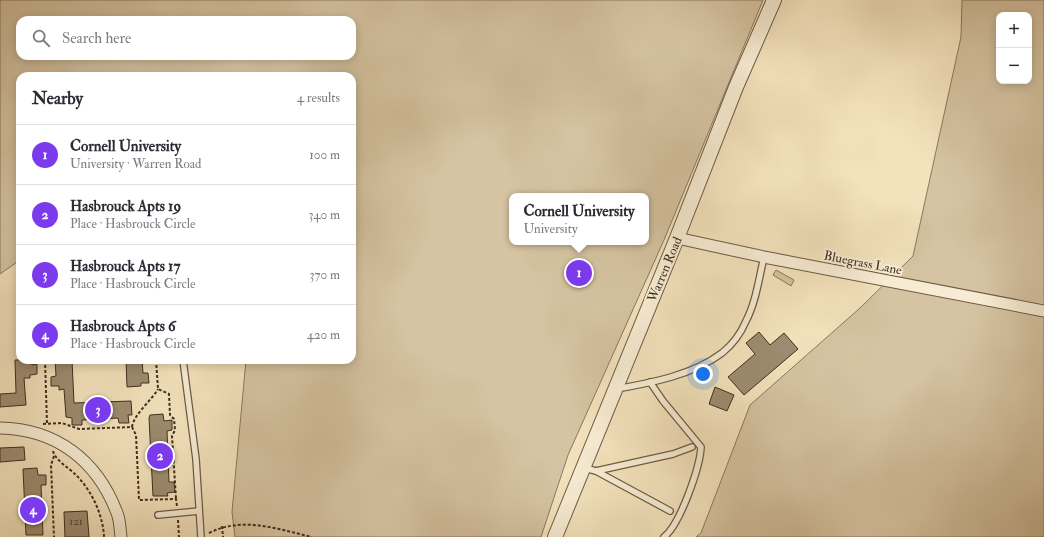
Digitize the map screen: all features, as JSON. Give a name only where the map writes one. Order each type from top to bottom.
[{"type":"street","name":"Warren Road","points":[[555,537],[614,389],[678,238],[736,87],[774,0]]},
{"type":"street","name":"Bluegrass Lane","points":[[678,238],[764,257],[1044,311]]},
{"type":"street","points":[[0,428],[28,430],[50,437],[79,456],[95,473],[108,493],[118,514],[121,537]]},
{"type":"lane","points":[[614,389],[650,382],[691,370],[722,353],[736,338],[747,321],[754,302],[764,257]]},
{"type":"lane","points":[[184,364],[196,458],[200,537]]},
{"type":"lane","points":[[650,382],[663,402],[701,447],[700,457],[681,513],[664,537]]},
{"type":"lane","points":[[596,471],[673,454],[692,447]]},
{"type":"lane","points":[[582,468],[596,471],[670,511]]},
{"type":"lane","points":[[158,515],[199,511]]},
{"type":"path","points":[[44,364],[47,424]]},
{"type":"path","points":[[156,364],[158,389],[151,400],[137,415],[132,427],[136,435],[139,500],[176,499]]},
{"type":"path","points":[[158,389],[169,394],[170,415],[174,419],[174,430],[172,436],[179,537]]},
{"type":"path","points":[[42,424],[62,423],[79,429],[132,427]]},
{"type":"path","points":[[51,446],[54,456],[78,476],[87,488],[101,516],[104,537]]},
{"type":"path","points":[[54,456],[51,465],[54,537]]},
{"type":"path","points":[[200,537],[222,526],[255,524],[312,537]]},
{"type":"path","points":[[222,526],[223,537]]},
{"type":"shaded area","points":[[0,0],[763,0],[664,240],[568,455],[541,537],[235,537],[232,512],[246,364],[356,364],[356,72],[16,72],[16,263],[0,274]]},
{"type":"shaded area","points":[[962,0],[1044,0],[1044,537],[696,537],[701,533],[750,405],[860,308],[913,256],[961,37]]},
{"type":"shaded area","points":[[776,270],[794,280],[791,286],[773,275]]},
{"type":"building","points":[[759,332],[770,345],[784,333],[798,349],[744,395],[728,377],[755,354],[746,343]]},
{"type":"building","points":[[15,360],[16,364],[37,364],[37,374],[30,375],[30,378],[24,378],[26,405],[0,407],[0,394],[16,393]]},
{"type":"building","points":[[55,364],[72,364],[74,403],[131,401],[132,415],[128,415],[129,423],[119,423],[118,418],[82,420],[82,425],[72,425],[72,418],[66,417],[64,389],[59,390],[59,386],[51,386],[51,377],[56,376]]},
{"type":"building","points":[[126,364],[142,364],[143,373],[148,373],[149,383],[141,383],[141,386],[127,387]]},
{"type":"building","points":[[715,387],[734,395],[727,411],[709,404]]},
{"type":"building","points":[[163,414],[164,421],[172,420],[172,430],[167,431],[169,482],[174,482],[175,492],[167,493],[168,496],[153,496],[149,418],[150,415]]},
{"type":"building","points":[[24,447],[25,460],[0,462],[0,448]]},
{"type":"building","points":[[37,468],[38,475],[46,475],[46,485],[41,485],[43,535],[26,535],[23,469]]},
{"type":"building","points":[[87,511],[89,537],[65,537],[64,512]]},
{"type":"place","name":"Cornell University","points":[[579,273]]},
{"type":"place","name":"Hasbrouck Apts 17","points":[[98,410]]},
{"type":"place","name":"Hasbrouck Apts 19","points":[[160,456]]},
{"type":"place","name":"Hasbrouck Apts 6","points":[[33,510]]}]
